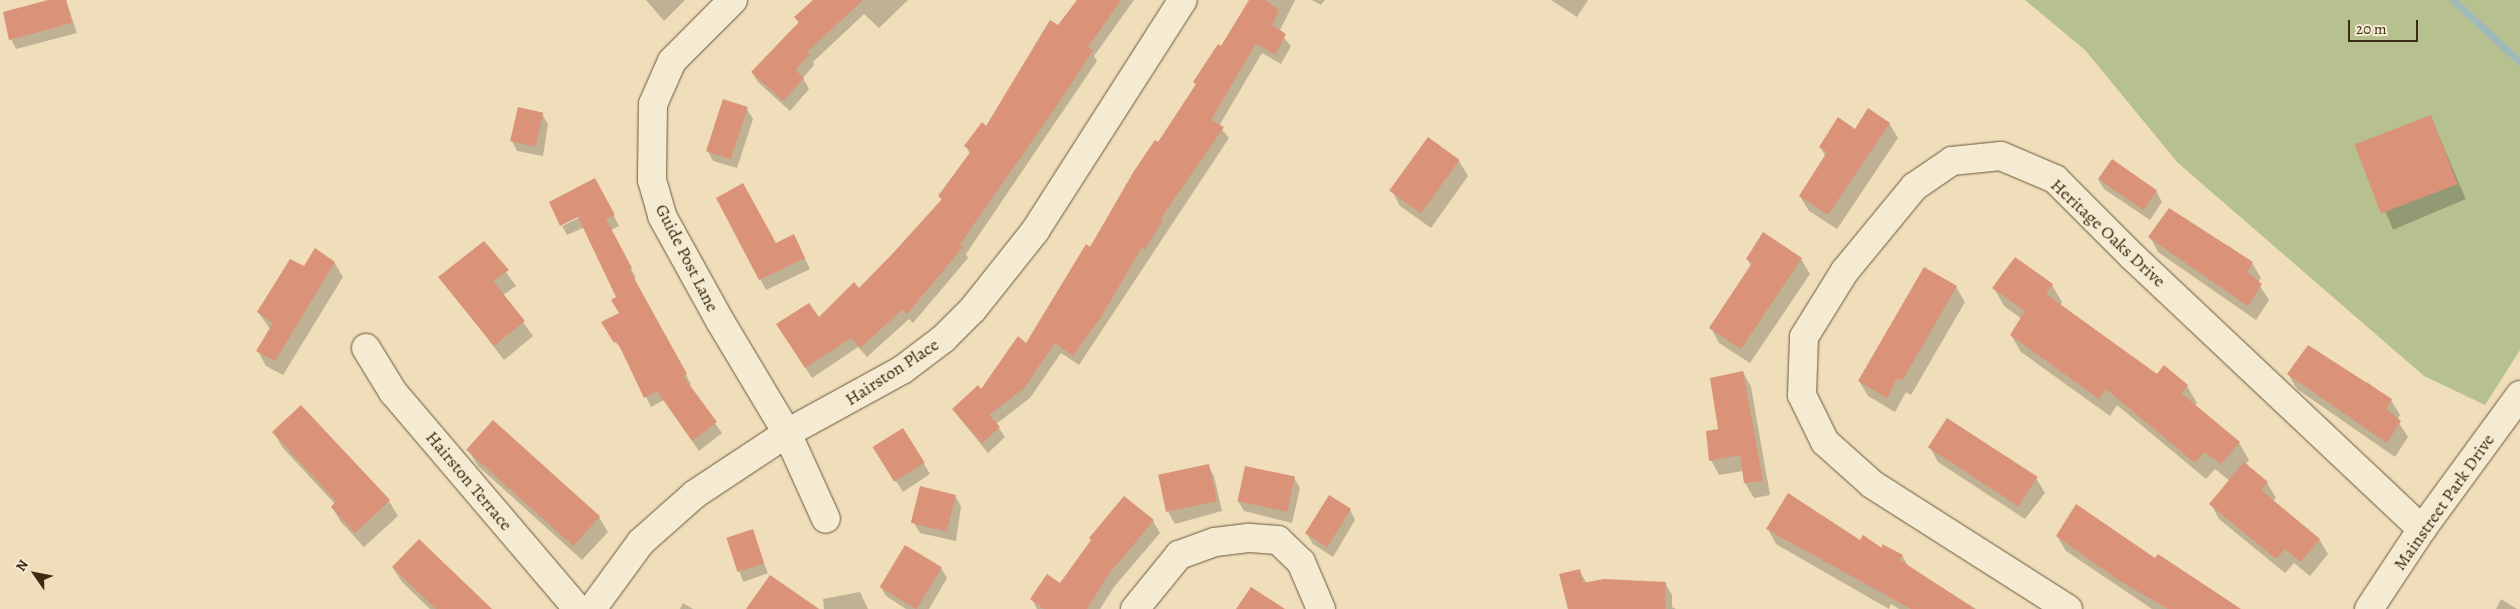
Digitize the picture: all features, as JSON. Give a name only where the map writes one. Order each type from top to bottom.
[{"type":"street","name":"Guide Post Lane","points":[[733,0],[704,26],[669,70],[654,104],[652,180],[662,216],[720,321],[787,433],[826,518]]},
{"type":"street","name":"Hairston Place","points":[[592,609],[648,536],[695,494],[787,433],[902,370],[943,339],[973,309],[1036,232],[1183,0]]},
{"type":"street","name":"Heritage Oaks Drive","points":[[2068,609],[1872,484],[1825,442],[1802,394],[1804,337],[1845,271],[1914,187],[1952,161],[2001,156],[2055,179],[2133,257],[2422,529]]},
{"type":"street","name":"Hairston Terrace","points":[[366,348],[393,392],[578,609]]},
{"type":"street","name":"Mainstreet Park Drive","points":[[2369,609],[2422,529],[2520,395]]},
{"type":"street","points":[[1135,609],[1179,555],[1215,542],[1250,538],[1278,540],[1301,562],[1321,609]]},
{"type":"green space","points":[[2025,0],[2520,0],[2520,350],[2485,405],[2424,376],[2178,163],[2085,50]]},
{"type":"building","points":[[48,0],[66,0],[72,23],[9,40],[3,12]]},
{"type":"building","points":[[813,0],[863,0],[807,52],[810,54],[795,70],[804,78],[783,101],[751,72],[799,22],[794,17]]},
{"type":"building","points":[[1077,0],[1121,0],[1088,47],[1093,50],[1060,101],[960,244],[963,247],[907,314],[902,310],[860,348],[851,338],[805,368],[776,324],[809,303],[819,317],[854,282],[859,288],[895,251],[942,199],[938,196],[971,151],[964,146],[982,122],[986,126],[1050,20],[1058,25]]},
{"type":"building","points":[[1249,0],[1265,0],[1279,10],[1272,25],[1286,34],[1275,55],[1256,43],[1211,120],[1224,127],[1161,218],[1163,220],[1145,249],[1142,247],[1101,317],[1073,356],[1055,343],[1024,388],[989,415],[1000,427],[982,443],[952,409],[978,385],[981,389],[1018,336],[1026,343],[1086,244],[1090,247],[1134,171],[1155,140],[1158,142],[1196,84],[1193,82],[1218,44],[1221,46]]},
{"type":"building","points":[[723,99],[748,107],[731,159],[706,151]]},
{"type":"building","points":[[518,107],[543,113],[535,147],[510,141]]},
{"type":"building","points":[[1868,108],[1890,123],[1828,215],[1799,196],[1827,152],[1819,147],[1838,117],[1855,129]]},
{"type":"building","points":[[2431,115],[2458,184],[2381,213],[2354,144]]},
{"type":"building","points":[[1428,137],[1460,160],[1421,213],[1389,190]]},
{"type":"building","points":[[2112,159],[2157,191],[2143,210],[2098,179]]},
{"type":"building","points":[[595,178],[615,215],[606,219],[632,268],[629,269],[687,374],[683,376],[717,422],[692,441],[657,391],[644,398],[617,341],[614,343],[601,322],[619,313],[611,300],[616,297],[578,217],[560,226],[549,202]]},
{"type":"building","points":[[743,183],[776,243],[794,234],[805,258],[759,280],[716,198]]},
{"type":"building","points":[[2169,208],[2253,262],[2247,272],[2262,284],[2248,306],[2148,237]]},
{"type":"building","points":[[1763,232],[1802,258],[1741,349],[1709,328],[1752,263],[1746,259]]},
{"type":"building","points":[[484,241],[509,270],[493,281],[525,321],[494,346],[438,277]]},
{"type":"building","points":[[315,248],[335,262],[275,361],[256,351],[273,323],[257,312],[290,259],[304,266]]},
{"type":"building","points":[[2015,257],[2053,284],[2046,294],[2157,374],[2164,365],[2188,385],[2181,393],[2240,442],[2221,464],[2204,452],[2195,463],[2106,389],[2099,399],[2010,335],[2025,311],[1992,288]]},
{"type":"building","points":[[1924,267],[1957,286],[1902,381],[1897,378],[1887,398],[1858,381]]},
{"type":"building","points":[[2308,345],[2392,399],[2386,409],[2401,421],[2387,443],[2287,374]]},
{"type":"building","points":[[1743,371],[1763,481],[1744,483],[1740,455],[1709,461],[1706,431],[1718,429],[1710,378]]},
{"type":"building","points":[[301,405],[390,500],[355,533],[331,507],[336,501],[272,432]]},
{"type":"building","points":[[1947,418],[2038,477],[2019,506],[1928,447]]},
{"type":"building","points":[[493,420],[600,516],[573,546],[466,450]]},
{"type":"building","points":[[903,428],[925,463],[894,482],[872,447]]},
{"type":"building","points":[[2244,462],[2268,482],[2261,490],[2320,539],[2301,562],[2285,549],[2276,559],[2209,504]]},
{"type":"building","points":[[1209,464],[1217,501],[1166,512],[1158,475]]},
{"type":"building","points":[[1245,466],[1295,477],[1287,512],[1238,501]]},
{"type":"building","points":[[920,486],[956,495],[947,532],[911,523]]},
{"type":"building","points":[[1788,493],[1860,540],[1863,535],[1882,548],[1882,544],[1903,555],[1900,560],[1975,609],[1911,609],[1766,529]]},
{"type":"building","points":[[1329,495],[1351,509],[1327,547],[1305,533]]},
{"type":"building","points":[[1124,496],[1154,520],[1108,575],[1087,609],[1044,609],[1030,599],[1047,574],[1060,583],[1091,540],[1089,538]]},
{"type":"building","points":[[2076,504],[2155,558],[2158,554],[2241,609],[2168,609],[2117,579],[2056,536]]},
{"type":"building","points":[[753,529],[764,563],[737,572],[726,538]]},
{"type":"building","points":[[419,539],[492,609],[436,609],[392,567]]},
{"type":"building","points":[[905,545],[942,567],[917,609],[880,587]]},
{"type":"building","points":[[1580,569],[1583,583],[1604,579],[1666,582],[1665,609],[1568,609],[1559,574]]},
{"type":"building","points":[[770,575],[819,609],[746,609]]},
{"type":"building","points":[[1251,587],[1285,609],[1236,609]]},
{"type":"waterway","points":[[2453,0],[2520,62]]}]
